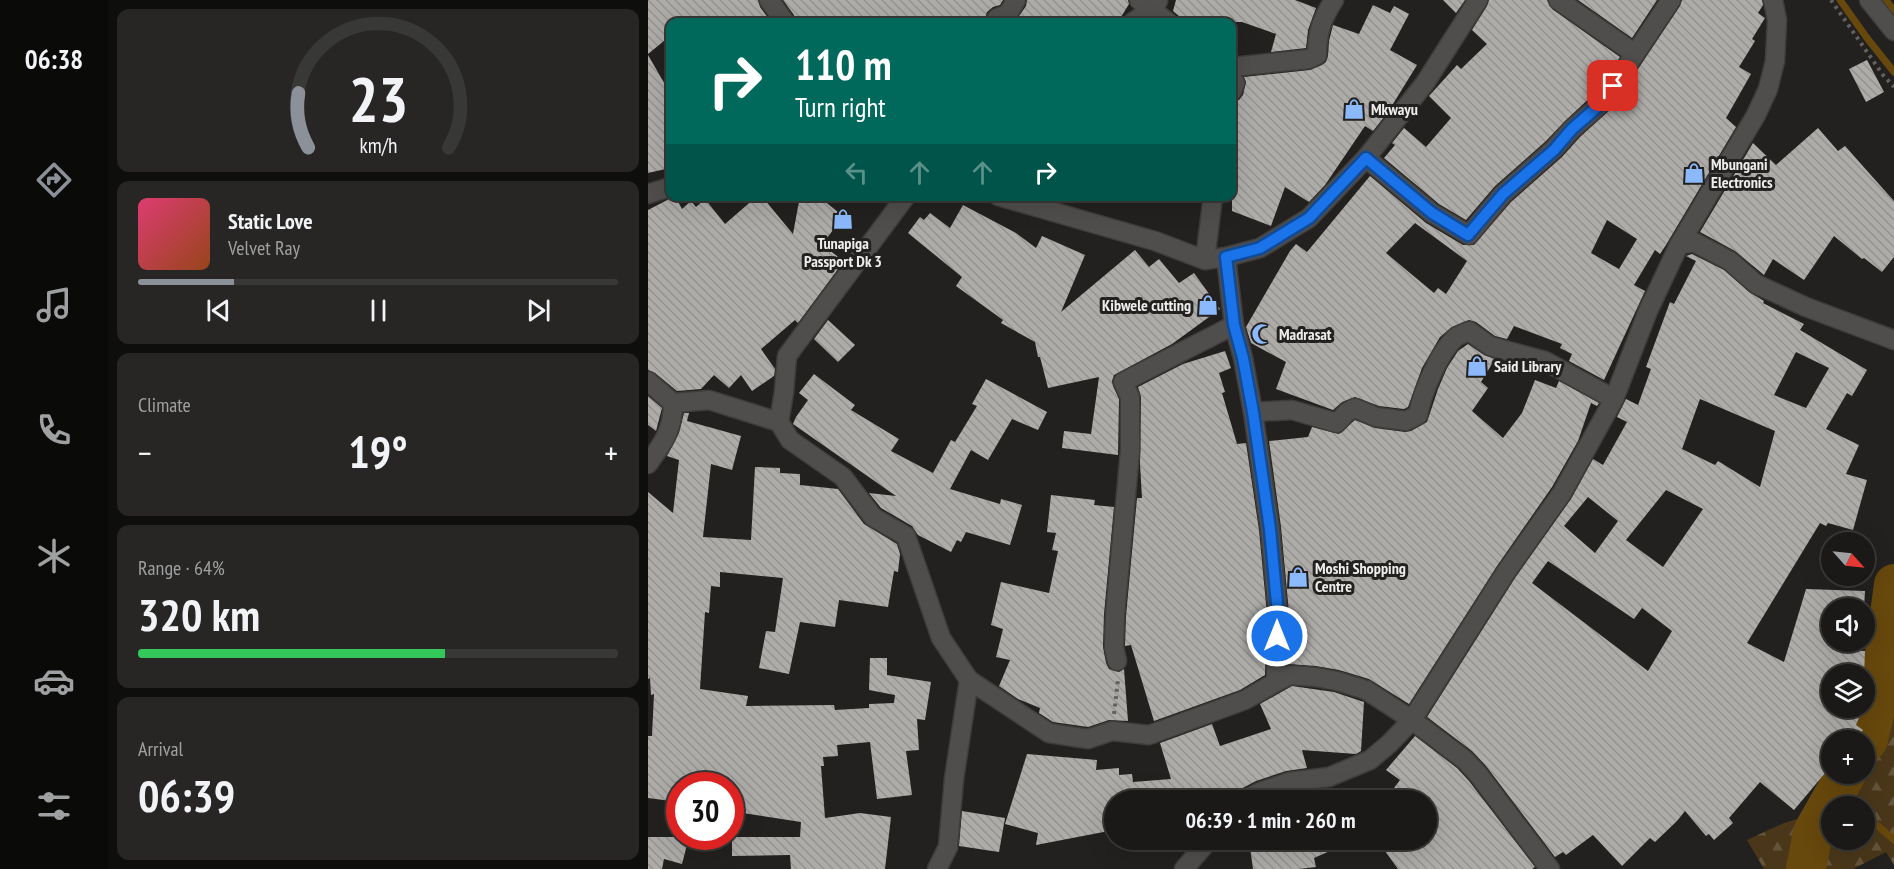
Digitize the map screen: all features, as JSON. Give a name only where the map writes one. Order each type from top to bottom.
[{"type":"street","points":[[769,0],[782,18]]},
{"type":"street","points":[[998,18],[1008,14],[1016,0]]},
{"type":"street","points":[[1236,67],[1309,59],[1317,55],[1317,36],[1334,0]]},
{"type":"street","points":[[1025,201],[1155,241],[1205,260],[1260,248],[1309,218],[1366,158],[1425,83],[1479,0]]},
{"type":"street","points":[[1558,0],[1634,53]]},
{"type":"street","points":[[1366,158],[1432,213],[1468,235],[1503,194],[1554,150],[1572,129],[1603,102],[1671,0]]},
{"type":"street","points":[[1266,790],[1289,782],[1329,777],[1370,760],[1389,744],[1412,720],[1506,573],[1562,494],[1614,399],[1648,311],[1679,245],[1756,115],[1768,89],[1775,61],[1777,21],[1773,0]]},
{"type":"street","points":[[1869,0],[1894,31]]},
{"type":"street","points":[[1137,18],[1150,3],[1164,18]]},
{"type":"street","points":[[648,194],[666,188]]},
{"type":"street","points":[[902,201],[787,356],[779,422],[790,440],[843,477],[873,517],[906,536],[942,638],[969,680],[1049,734],[1088,739],[1113,731],[1149,735],[1245,700],[1290,675],[1337,681],[1366,690],[1412,720],[1465,760],[1550,869]]},
{"type":"street","points":[[1205,260],[1213,201]]},
{"type":"street","points":[[1679,245],[1694,242],[1730,261],[1756,284],[1806,307],[1894,340]]},
{"type":"street","points":[[1226,257],[1234,325],[1253,412],[1270,529],[1278,614],[1276,682]]},
{"type":"street","points":[[1117,661],[1114,647],[1115,615],[1130,451],[1130,397],[1123,382],[1234,325]]},
{"type":"street","points":[[1253,412],[1292,410],[1337,423],[1347,412],[1355,408],[1376,417],[1406,421],[1418,415],[1420,404],[1437,363],[1456,337],[1469,331],[1490,346],[1545,361],[1614,399]]},
{"type":"street","points":[[648,381],[673,403],[709,400],[779,422]]},
{"type":"street","points":[[648,464],[666,440],[673,418],[673,403]]},
{"type":"street","points":[[937,869],[948,847],[954,779],[969,680]]},
{"type":"street","points":[[1184,869],[1200,850]]},
{"type":"path","points":[[1831,0],[1882,75],[1894,87]]},
{"type":"path","points":[[1113,731],[1118,685],[1117,661]]},
{"type":"green space","points":[[1894,626],[1894,865],[1886,852],[1853,869],[1764,869],[1747,840],[1784,823],[1821,812],[1821,850],[1875,850],[1875,796],[1842,796],[1846,784],[1875,784],[1875,730],[1866,730],[1870,718],[1875,718],[1875,704]]},
{"type":"building","points":[[648,0],[758,0],[768,18],[666,18],[666,39],[648,54]]},
{"type":"building","points":[[783,0],[1003,0],[1000,5],[987,12],[985,18],[795,18]]},
{"type":"building","points":[[1027,0],[1128,0],[1129,4],[1120,18],[1018,18],[1026,6]]},
{"type":"building","points":[[1176,0],[1295,0],[1316,8],[1308,30],[1306,48],[1271,52],[1276,34],[1236,22],[1236,18],[1181,18],[1173,11]]},
{"type":"building","points":[[1443,0],[1465,0],[1456,13]]},
{"type":"building","points":[[1489,0],[1547,0],[1552,9],[1620,57],[1594,94],[1495,186],[1466,220],[1439,204],[1384,158],[1395,145],[1392,143],[1404,128],[1426,147],[1451,118],[1429,96],[1457,65],[1461,69],[1487,44],[1472,30]]},
{"type":"building","points":[[1578,0],[1657,0],[1632,38]]},
{"type":"building","points":[[1682,0],[1762,0],[1763,5],[1758,13],[1765,18],[1752,39],[1755,41],[1739,67],[1751,74],[1726,118],[1736,127],[1666,245],[1660,254],[1655,250],[1634,285],[1645,291],[1604,380],[1569,361],[1572,354],[1560,348],[1562,344],[1514,326],[1507,339],[1495,336],[1476,322],[1469,320],[1452,327],[1440,337],[1422,368],[1408,407],[1404,409],[1379,406],[1355,397],[1342,402],[1333,410],[1276,389],[1286,362],[1251,343],[1246,327],[1296,244],[1307,252],[1370,176],[1426,223],[1463,245],[1474,245],[1511,202],[1562,157],[1612,108]],"holes":[[[1607,220],[1637,239],[1619,269],[1591,253]],[[1415,223],[1467,261],[1446,294],[1438,288],[1434,293],[1386,253]]]},
{"type":"building","points":[[1373,5],[1390,13],[1394,6],[1409,14],[1390,50],[1417,65],[1388,112],[1373,131],[1365,126],[1325,185],[1309,202],[1285,187],[1271,226],[1232,211],[1232,201],[1236,201],[1238,125],[1236,125],[1236,101],[1243,95],[1246,82],[1244,77],[1310,70],[1322,65],[1328,56],[1333,25],[1359,34]]},
{"type":"building","points":[[648,55],[666,86],[666,169],[648,173]]},
{"type":"building","points":[[1867,60],[1884,92],[1866,102],[1849,69]]},
{"type":"building","points":[[1818,128],[1838,151],[1845,146],[1894,201],[1894,257],[1882,272],[1834,236],[1804,280],[1773,259],[1764,275],[1735,251],[1700,232],[1753,143],[1776,165]]},
{"type":"building","points":[[666,201],[678,201],[682,209],[691,201],[696,207],[703,201],[707,201],[725,224],[752,201],[759,203],[766,201],[793,234],[799,201],[824,201],[843,216],[822,245],[844,261],[798,323],[795,320],[761,349],[775,369],[774,376],[752,391],[741,375],[729,388],[714,375],[701,389],[677,391],[648,370],[648,210]]},
{"type":"building","points":[[963,205],[1016,233],[1036,248],[1042,236],[1085,255],[1061,312],[1135,250],[1149,267],[1159,259],[1179,283],[1194,273],[1220,309],[1172,344],[1114,375],[1113,386],[1119,399],[1118,455],[1062,448],[1064,431],[1091,434],[1099,377],[1048,388],[1035,342],[1001,323],[1003,320],[956,286],[962,277],[908,233],[920,217],[924,220],[930,213],[950,228]]},
{"type":"building","points":[[1692,254],[1724,270],[1749,292],[1764,301],[1763,303],[1804,324],[1800,330],[1867,370],[1852,396],[1847,393],[1826,429],[1859,445],[1846,474],[1867,480],[1853,530],[1820,523],[1747,643],[1784,662],[1806,589],[1865,591],[1865,598],[1821,598],[1821,652],[1865,652],[1864,664],[1821,664],[1821,718],[1859,718],[1856,725],[1863,730],[1821,730],[1821,778],[1794,810],[1760,782],[1729,818],[1733,823],[1714,840],[1709,834],[1706,836],[1685,811],[1655,842],[1650,838],[1622,866],[1593,835],[1566,855],[1563,852],[1555,857],[1486,766],[1472,751],[1427,717],[1515,578],[1571,499],[1593,459],[1603,465],[1627,422],[1617,417],[1626,399],[1638,405],[1651,369],[1646,367],[1670,302],[1674,304],[1696,261],[1686,256]],"holes":[[[1796,352],[1829,368],[1806,408],[1774,395]],[[1700,399],[1775,431],[1760,487],[1718,461],[1715,465],[1682,449]],[[1666,490],[1703,509],[1663,567],[1626,540]],[[1588,497],[1618,521],[1595,553],[1564,526]],[[1548,561],[1634,619],[1642,608],[1672,631],[1648,671],[1532,583]]]},
{"type":"building","points":[[828,320],[855,345],[838,362],[814,339]]},
{"type":"building","points":[[1468,344],[1484,355],[1495,359],[1481,382],[1488,388],[1472,411],[1503,438],[1522,413],[1535,380],[1556,388],[1559,381],[1599,403],[1597,406],[1591,403],[1578,441],[1552,487],[1497,566],[1409,704],[1369,679],[1339,670],[1288,664],[1289,613],[1281,527],[1269,441],[1308,437],[1312,427],[1339,434],[1355,420],[1375,428],[1411,431],[1427,422],[1447,368],[1458,351]]},
{"type":"building","points":[[1225,351],[1231,368],[1219,373],[1225,392],[1222,393],[1237,444],[1246,443],[1259,530],[1267,614],[1265,675],[1240,690],[1154,721],[1131,645],[1125,646],[1137,498],[1142,498],[1141,397],[1138,387],[1183,364]]},
{"type":"building","points":[[814,374],[855,405],[851,410],[899,439],[891,451],[933,473],[951,440],[955,442],[977,406],[972,404],[986,379],[1047,412],[1038,430],[1012,419],[988,460],[971,450],[950,489],[1000,504],[1001,499],[1022,505],[1010,545],[966,532],[961,542],[957,540],[951,552],[918,535],[912,526],[881,508],[869,493],[896,496],[793,424],[808,400],[799,393]]},
{"type":"building","points":[[648,396],[662,408],[656,431],[648,425]]},
{"type":"building","points":[[684,413],[689,413],[687,421],[741,436],[732,470],[711,464],[703,537],[751,540],[755,467],[780,468],[780,473],[800,474],[800,485],[838,489],[864,524],[897,544],[900,554],[898,572],[894,571],[888,607],[839,600],[835,627],[800,622],[789,674],[759,668],[766,631],[775,632],[783,578],[720,572],[720,587],[711,586],[709,613],[705,612],[700,689],[748,696],[746,706],[834,705],[835,710],[869,708],[869,704],[894,703],[895,695],[869,690],[870,658],[887,658],[887,675],[931,682],[925,720],[917,719],[919,750],[906,751],[912,795],[877,799],[870,742],[837,745],[838,756],[823,757],[824,766],[821,766],[825,818],[860,813],[891,817],[885,869],[791,869],[790,855],[732,856],[732,850],[744,850],[744,837],[800,837],[801,822],[744,813],[744,772],[666,772],[666,800],[648,798],[648,736],[652,736],[654,694],[651,695],[650,678],[648,679],[648,492],[673,513],[679,460],[667,456],[679,433]]},
{"type":"building","points":[[1051,495],[1095,500],[1094,505],[1114,507],[1103,647],[1109,669],[1119,672],[1124,669],[1128,721],[1109,720],[1088,727],[1053,722],[1039,713],[1040,708],[1018,699],[999,686],[1010,660],[996,657],[1003,629],[991,625],[1001,582],[1049,593],[1058,551],[1052,550],[1056,533],[1047,532]]},
{"type":"building","points":[[1292,686],[1334,692],[1364,702],[1361,751],[1356,754],[1302,750],[1307,768],[1286,771],[1256,781],[1239,790],[1104,790],[1104,832],[1036,845],[1038,833],[1005,824],[1027,754],[1097,760],[1096,770],[1119,768],[1119,775],[1132,774],[1133,782],[1171,779],[1160,743],[1212,724],[1220,746],[1271,729],[1260,704]]},
{"type":"building","points":[[1415,736],[1457,768],[1469,781],[1535,867],[1532,869],[1398,869],[1384,850],[1437,850],[1437,790],[1397,790],[1394,788],[1400,780],[1386,770]]},
{"type":"building","points":[[962,811],[1005,818],[999,852],[959,846]]},
{"type":"building","points":[[648,837],[666,837],[666,850],[686,850],[682,864],[664,859],[662,869],[648,869]]},
{"type":"building","points":[[1250,850],[1332,850],[1314,858],[1316,867],[1253,869]]},
{"type":"waterway","points":[[1840,0],[1894,72]]},
{"type":"waterway","points":[[1886,0],[1894,11]]},
{"type":"waterway","points":[[1870,730],[1881,683],[1894,584]]},
{"type":"waterway","points":[[1806,869],[1813,832],[1840,784]]},
{"type":"waterway","points":[[1835,792],[1843,796]]},
{"type":"waterway","points":[[1875,824],[1894,840]]},
{"type":"place","name":"Mkwayu","points":[[1354,109]]},
{"type":"place","name":"Mbungani Electronics","points":[[1694,173]]},
{"type":"place","name":"Tunapiga Passport Dk 3","points":[[843,219]]},
{"type":"place","name":"Kibwele cutting","points":[[1208,305]]},
{"type":"place","name":"Madrasat","points":[[1262,334]]},
{"type":"place","name":"Said Library","points":[[1477,366]]},
{"type":"place","name":"Moshi Shopping Centre","points":[[1298,577]]},
{"type":"route","points":[[1277,636],[1278,614],[1270,529],[1253,412],[1234,325],[1226,257],[1260,248],[1309,218],[1366,158],[1432,213],[1468,235],[1503,194],[1554,150],[1572,129],[1603,102],[1613,86]]}]
